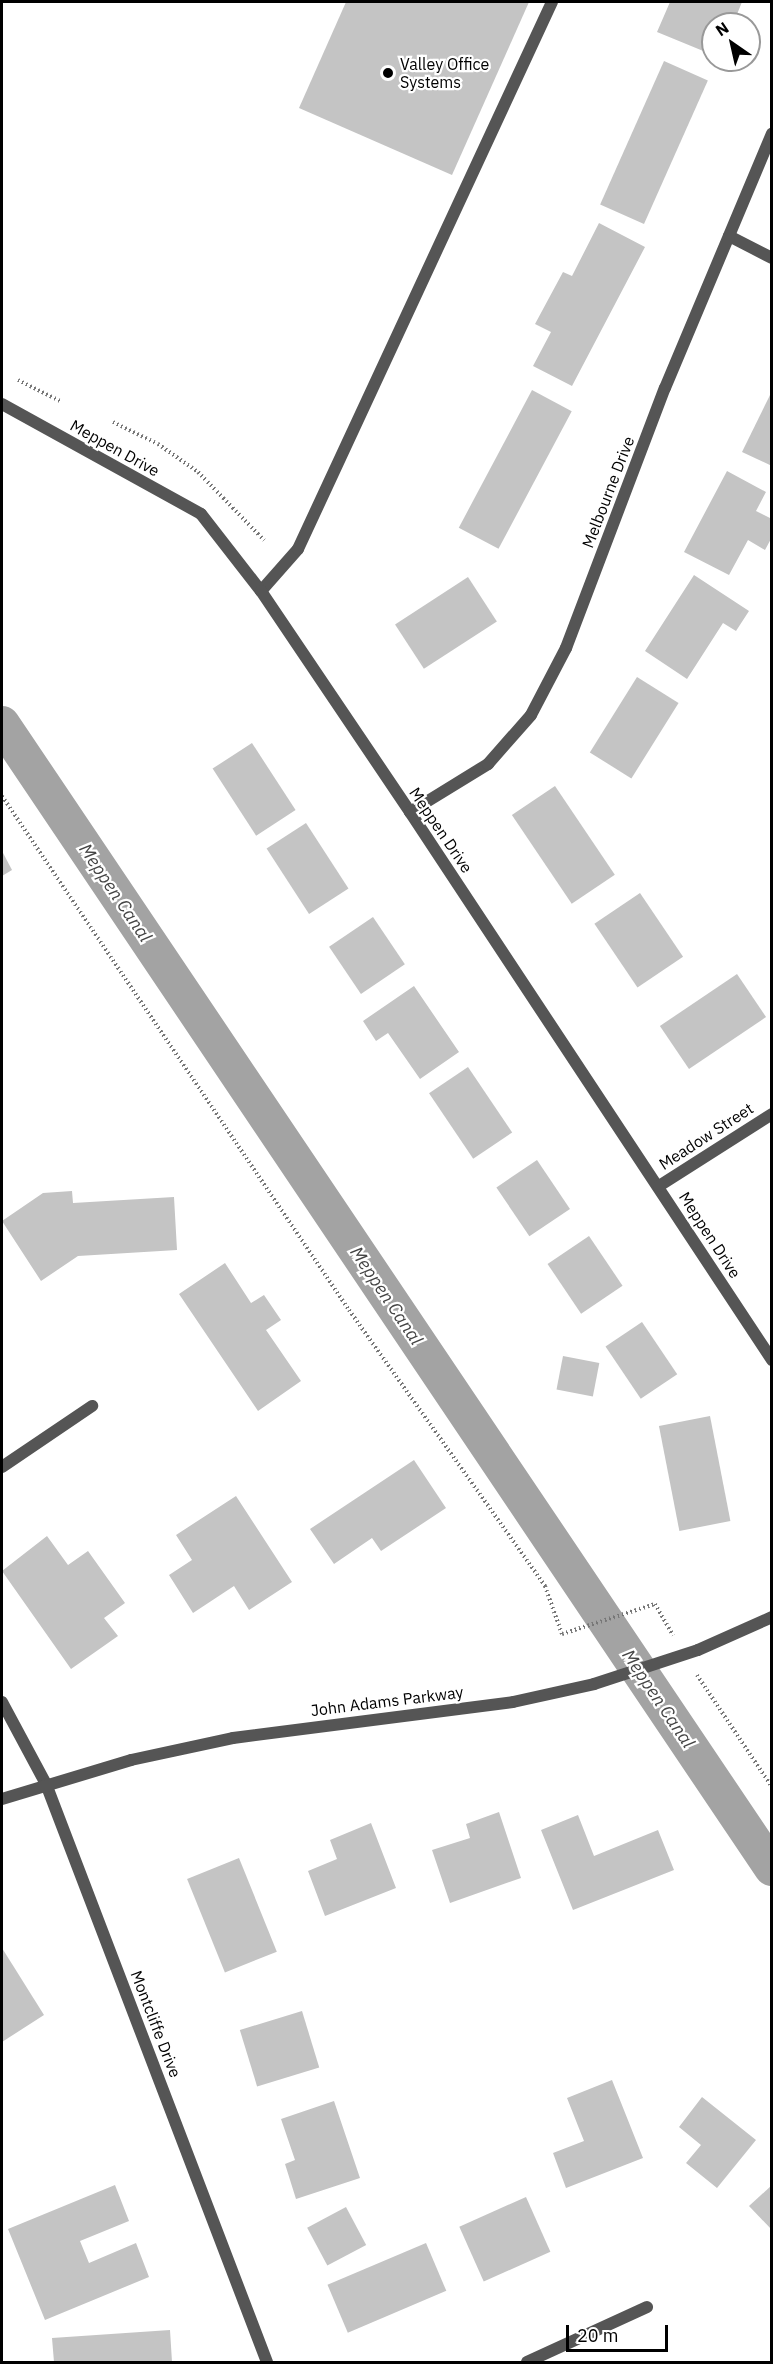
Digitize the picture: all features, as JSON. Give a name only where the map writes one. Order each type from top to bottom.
[{"type":"street","points":[[261,591],[298,549],[552,2]]},
{"type":"street","name":"Melbourne Drive","points":[[410,812],[488,764],[531,715],[566,648],[665,388],[771,134]]},
{"type":"street","points":[[729,236],[771,258]]},
{"type":"street","name":"Meppen Drive","points":[[2,404],[201,514],[261,591],[410,812],[771,1360]]},
{"type":"street","name":"Meadow Street","points":[[658,1186],[771,1114]]},
{"type":"street","points":[[2,1467],[92,1406]]},
{"type":"street","name":"John Adams Parkway","points":[[2,1799],[46,1784],[233,1738],[513,1702],[613,1678],[660,1662],[771,1617]]},
{"type":"street","name":"Montcliffe Drive","points":[[2,1702],[46,1784],[267,2362]]},
{"type":"street","points":[[527,2362],[647,2307]]},
{"type":"path","points":[[18,380],[60,401]]},
{"type":"path","points":[[113,422],[158,444],[198,472],[264,540]]},
{"type":"path","points":[[2,796],[349,1310],[545,1586],[562,1634],[627,1616],[655,1604],[661,1615]]},
{"type":"path","points":[[707,1690],[771,1786]]},
{"type":"building","points":[[346,2],[529,2],[452,175],[299,108]]},
{"type":"building","points":[[670,2],[742,2],[738,12],[701,12],[701,50],[657,32]]},
{"type":"building","points":[[664,61],[708,81],[644,224],[600,204]]},
{"type":"building","points":[[599,223],[645,247],[572,386],[533,366],[551,332],[535,324],[563,272],[572,276]]},
{"type":"building","points":[[532,390],[572,411],[498,549],[459,528]]},
{"type":"building","points":[[772,391],[772,466],[742,452]]},
{"type":"building","points":[[727,471],[766,492],[756,511],[772,519],[772,537],[765,550],[748,540],[729,575],[684,552]]},
{"type":"building","points":[[694,575],[749,611],[736,631],[723,623],[687,679],[645,651]]},
{"type":"building","points":[[468,577],[497,621],[424,669],[395,624]]},
{"type":"building","points":[[637,677],[679,703],[631,778],[590,752]]},
{"type":"building","points":[[252,743],[296,810],[256,836],[213,769]]},
{"type":"building","points":[[555,786],[615,875],[572,904],[512,815]]},
{"type":"building","points":[[306,823],[348,888],[309,914],[267,849]]},
{"type":"building","points":[[2,851],[12,870],[2,876]]},
{"type":"building","points":[[640,893],[683,957],[637,988],[594,924]]},
{"type":"building","points":[[373,917],[405,964],[361,994],[329,947]]},
{"type":"building","points":[[737,974],[766,1017],[689,1069],[660,1026]]},
{"type":"building","points":[[414,986],[459,1052],[420,1079],[388,1033],[376,1041],[363,1021]]},
{"type":"building","points":[[468,1067],[512,1132],[473,1159],[429,1093]]},
{"type":"building","points":[[537,1160],[570,1209],[529,1236],[496,1187]]},
{"type":"building","points":[[72,1191],[73,1203],[174,1197],[177,1250],[78,1256],[41,1281],[2,1221],[43,1193]]},
{"type":"building","points":[[589,1236],[623,1286],[581,1314],[548,1264]]},
{"type":"building","points":[[225,1263],[251,1303],[264,1295],[281,1320],[266,1330],[301,1381],[258,1411],[179,1294]]},
{"type":"building","points":[[642,1322],[677,1374],[641,1399],[606,1347]]},
{"type":"building","points":[[563,1356],[599,1363],[593,1396],[557,1389]]},
{"type":"building","points":[[710,1416],[730,1521],[679,1531],[659,1426]]},
{"type":"building","points":[[414,1460],[446,1508],[381,1551],[372,1538],[334,1564],[310,1529]]},
{"type":"building","points":[[236,1496],[292,1582],[249,1610],[234,1586],[193,1613],[169,1575],[192,1560],[176,1535]]},
{"type":"building","points":[[47,1536],[68,1565],[88,1551],[125,1603],[104,1618],[118,1636],[71,1669],[2,1571]]},
{"type":"building","points":[[499,1812],[521,1878],[450,1903],[432,1850],[470,1838],[466,1824]]},
{"type":"building","points":[[578,1815],[594,1856],[658,1830],[674,1870],[573,1910],[541,1830]]},
{"type":"building","points":[[371,1823],[396,1888],[325,1916],[308,1871],[337,1859],[330,1840]]},
{"type":"building","points":[[239,1858],[277,1952],[225,1973],[187,1879]]},
{"type":"building","points":[[2,1948],[44,2015],[2,2042]]},
{"type":"building","points":[[302,2011],[319,2067],[257,2086],[240,2030]]},
{"type":"building","points":[[612,2080],[643,2158],[566,2188],[553,2153],[584,2141],[567,2098]]},
{"type":"building","points":[[702,2097],[756,2140],[717,2188],[686,2163],[701,2145],[679,2127]]},
{"type":"building","points":[[334,2101],[360,2178],[296,2199],[285,2164],[295,2160],[281,2119]]},
{"type":"building","points":[[115,2185],[129,2221],[80,2241],[89,2263],[136,2243],[149,2277],[45,2320],[8,2229]]},
{"type":"building","points":[[772,2185],[772,2230],[749,2206]]},
{"type":"building","points":[[526,2197],[550,2252],[484,2282],[459,2227]]},
{"type":"building","points":[[346,2207],[366,2245],[327,2266],[307,2228]]},
{"type":"building","points":[[426,2243],[446,2291],[348,2333],[328,2285]]},
{"type":"building","points":[[170,2330],[172,2362],[54,2362],[52,2338]]},
{"type":"waterway","name":"Meppen Canal","points":[[2,724],[772,1868]]},
{"type":"place","name":"Valley Office Systems","points":[[388,73]]}]
